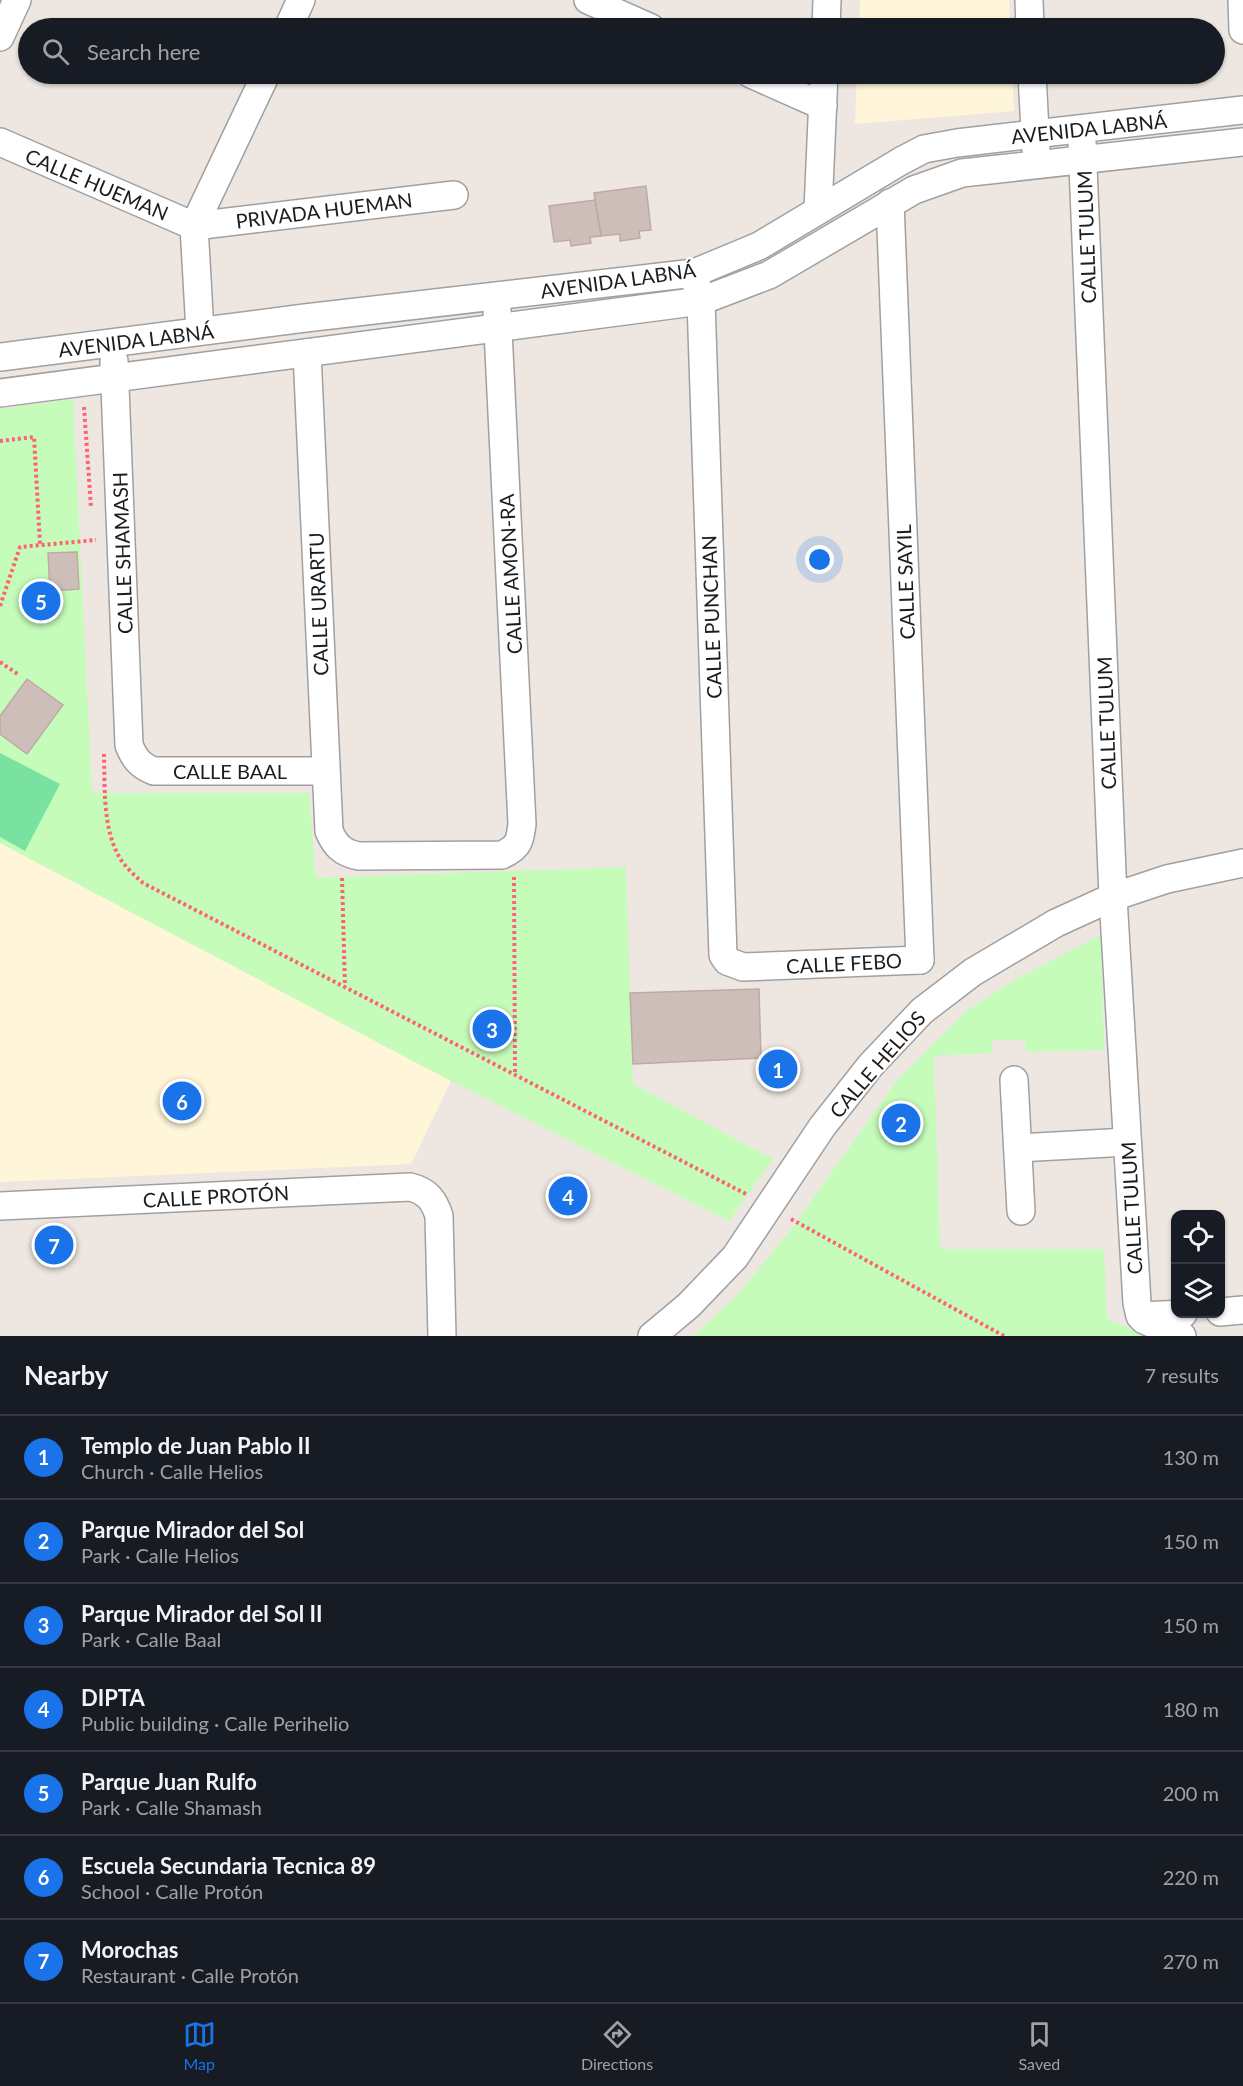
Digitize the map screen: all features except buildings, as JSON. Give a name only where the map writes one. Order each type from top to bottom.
[{"type":"street","points":[[0,37],[17,0]]},
{"type":"street","points":[[293,18],[301,0]]},
{"type":"street","points":[[588,0],[628,18]]},
{"type":"street","points":[[826,18],[827,0]]},
{"type":"street","points":[[1029,0],[1030,18]]},
{"type":"street","points":[[1242,0],[1243,30]]},
{"type":"street","points":[[200,331],[194,226],[261,84]]},
{"type":"street","points":[[774,84],[823,106]]},
{"type":"street","points":[[818,210],[824,84]]},
{"type":"street","points":[[1032,84],[1038,166]]},
{"type":"street","name":"AVENIDA LABNÁ","points":[[0,357],[694,273],[759,246],[901,160],[924,149],[957,143],[1243,110]]},
{"type":"street","name":"CALLE TULUM","points":[[1081,129],[1113,897],[1137,1303],[1140,1316]]},
{"type":"street","name":"CALLE HUEMAN","points":[[0,142],[194,226]]},
{"type":"street","name":"AVENIDA LABNÁ","points":[[0,393],[701,301],[769,275],[890,203],[915,190],[962,173],[1243,142]]},
{"type":"street","name":"PRIVADA HUEMAN","points":[[194,226],[454,195]]},
{"type":"street","name":"CALLE SAYIL","points":[[890,203],[920,960]]},
{"type":"street","name":"CALLE PUNCHAN","points":[[694,273],[701,301],[721,948],[727,962]]},
{"type":"street","name":"CALLE AMON-RA","points":[[496,297],[522,824],[520,838],[514,849]]},
{"type":"street","name":"CALLE SHAMASH","points":[[113,342],[129,745],[138,762]]},
{"type":"street","name":"CALLE URARTU","points":[[307,353],[329,831],[341,850]]},
{"type":"street","name":"CALLE BAAL","points":[[138,762],[144,768],[154,771],[325,771]]},
{"type":"street","points":[[341,850],[358,856],[489,856],[502,855],[514,849]]},
{"type":"street","name":"CALLE HELIOS","points":[[652,1336],[689,1305],[735,1257],[822,1127],[870,1066],[922,1011],[973,972],[1056,923],[1113,897],[1167,879],[1243,863]]},
{"type":"street","name":"CALLE FEBO","points":[[727,962],[743,967],[920,960],[946,993]]},
{"type":"street","points":[[1014,1080],[1022,1211]]},
{"type":"street","points":[[1018,1148],[1127,1142]]},
{"type":"street","name":"CALLE PROTÓN","points":[[0,1206],[410,1187],[422,1189],[430,1196],[439,1216],[442,1336]]},
{"type":"street","points":[[1225,1312],[1243,1310]]},
{"type":"street","points":[[1140,1316],[1171,1315]]},
{"type":"street","points":[[1140,1316],[1148,1323],[1182,1336]]},
{"type":"path","points":[[82,382],[92,518]]},
{"type":"path","points":[[0,441],[34,437],[40,544]]},
{"type":"path","points":[[92,529],[94,552]]},
{"type":"path","points":[[0,606],[20,547],[121,538]]},
{"type":"path","points":[[0,662],[19,675]]},
{"type":"path","points":[[104,752],[106,806],[112,841],[123,862],[143,883],[770,1206],[1004,1336]]},
{"type":"path","points":[[514,849],[515,1075]]},
{"type":"path","points":[[341,850],[345,987]]},
{"type":"shaded area","points":[[860,0],[1009,0],[1010,18],[859,18]]},
{"type":"shaded area","points":[[857,84],[1013,84],[1014,111],[855,124]]},
{"type":"shaded area","points":[[0,843],[451,1081],[411,1164],[0,1182]]},
{"type":"green space","points":[[73,399],[92,793],[309,793],[316,878],[626,867],[633,1084],[773,1159],[729,1221],[451,1081],[0,843],[0,409]]},
{"type":"green space","points":[[0,753],[60,784],[25,851],[0,837]]},
{"type":"green space","points":[[1101,935],[1104,1050],[1026,1052],[1025,1040],[992,1040],[992,1053],[934,1056],[940,1249],[1104,1249],[1107,1319],[1149,1336],[694,1336],[739,1293],[789,1232],[899,1078],[966,1011],[1018,978]]},
{"type":"place","name":"Parque Juan Rulfo","points":[[41,601]]},
{"type":"place","name":"Parque Mirador del Sol II","points":[[492,1029]]},
{"type":"place","name":"Templo de Juan Pablo II","points":[[778,1069]]},
{"type":"place","name":"Escuela Secundaria Tecnica 89","points":[[182,1101]]},
{"type":"place","name":"Parque Mirador del Sol","points":[[901,1123]]},
{"type":"place","name":"DIPTA","points":[[568,1196]]},
{"type":"place","name":"Morochas","points":[[54,1245]]}]
